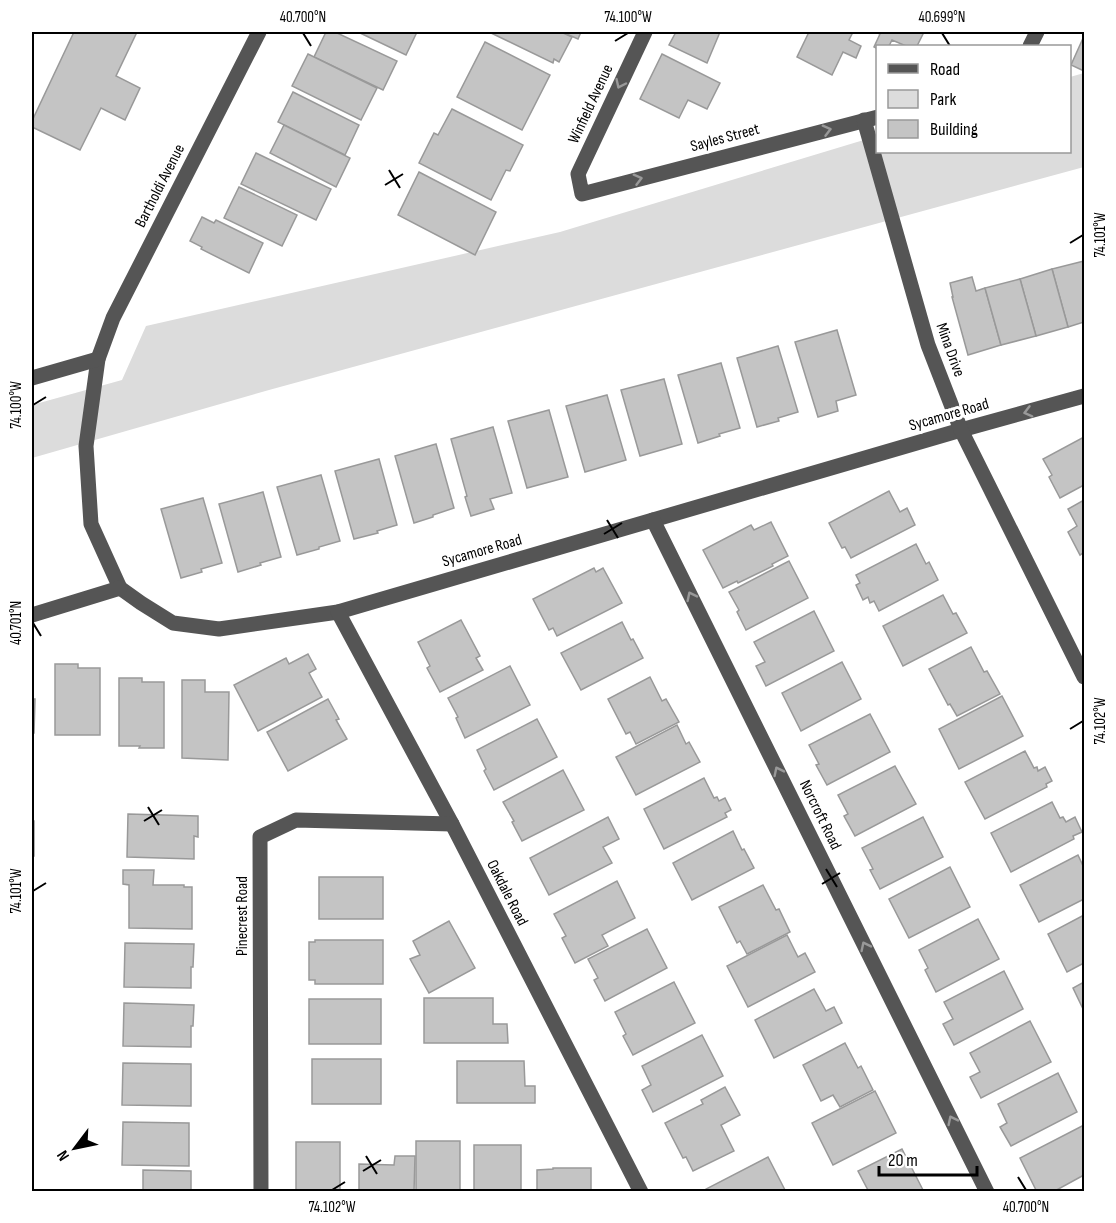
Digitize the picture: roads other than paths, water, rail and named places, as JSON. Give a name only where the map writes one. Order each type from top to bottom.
[{"type":"street","name":"Bartholdi Avenue","points":[[98,359],[113,318],[259,32]]},
{"type":"street","name":"Winfield Avenue","points":[[582,194],[578,174],[645,32]]},
{"type":"street","name":"Sayles Street","points":[[582,194],[871,119]]},
{"type":"street","name":"Mina Drive","points":[[871,119],[876,139]]},
{"type":"street","name":"Mina Drive","points":[[880,153],[928,345],[961,430],[1084,676]]},
{"type":"street","points":[[32,378],[98,359],[86,446],[91,524],[120,588],[32,615]]},
{"type":"street","name":"Sycamore Road","points":[[120,588],[173,623],[219,629],[338,612],[1084,396]]},
{"type":"street","name":"Norcroft Road","points":[[653,519],[987,1191]]},
{"type":"street","name":"Oakdale Road","points":[[338,612],[452,824],[641,1191]]},
{"type":"street","name":"Pinecrest Road","points":[[261,1191],[260,837],[296,820],[452,824]]}]
